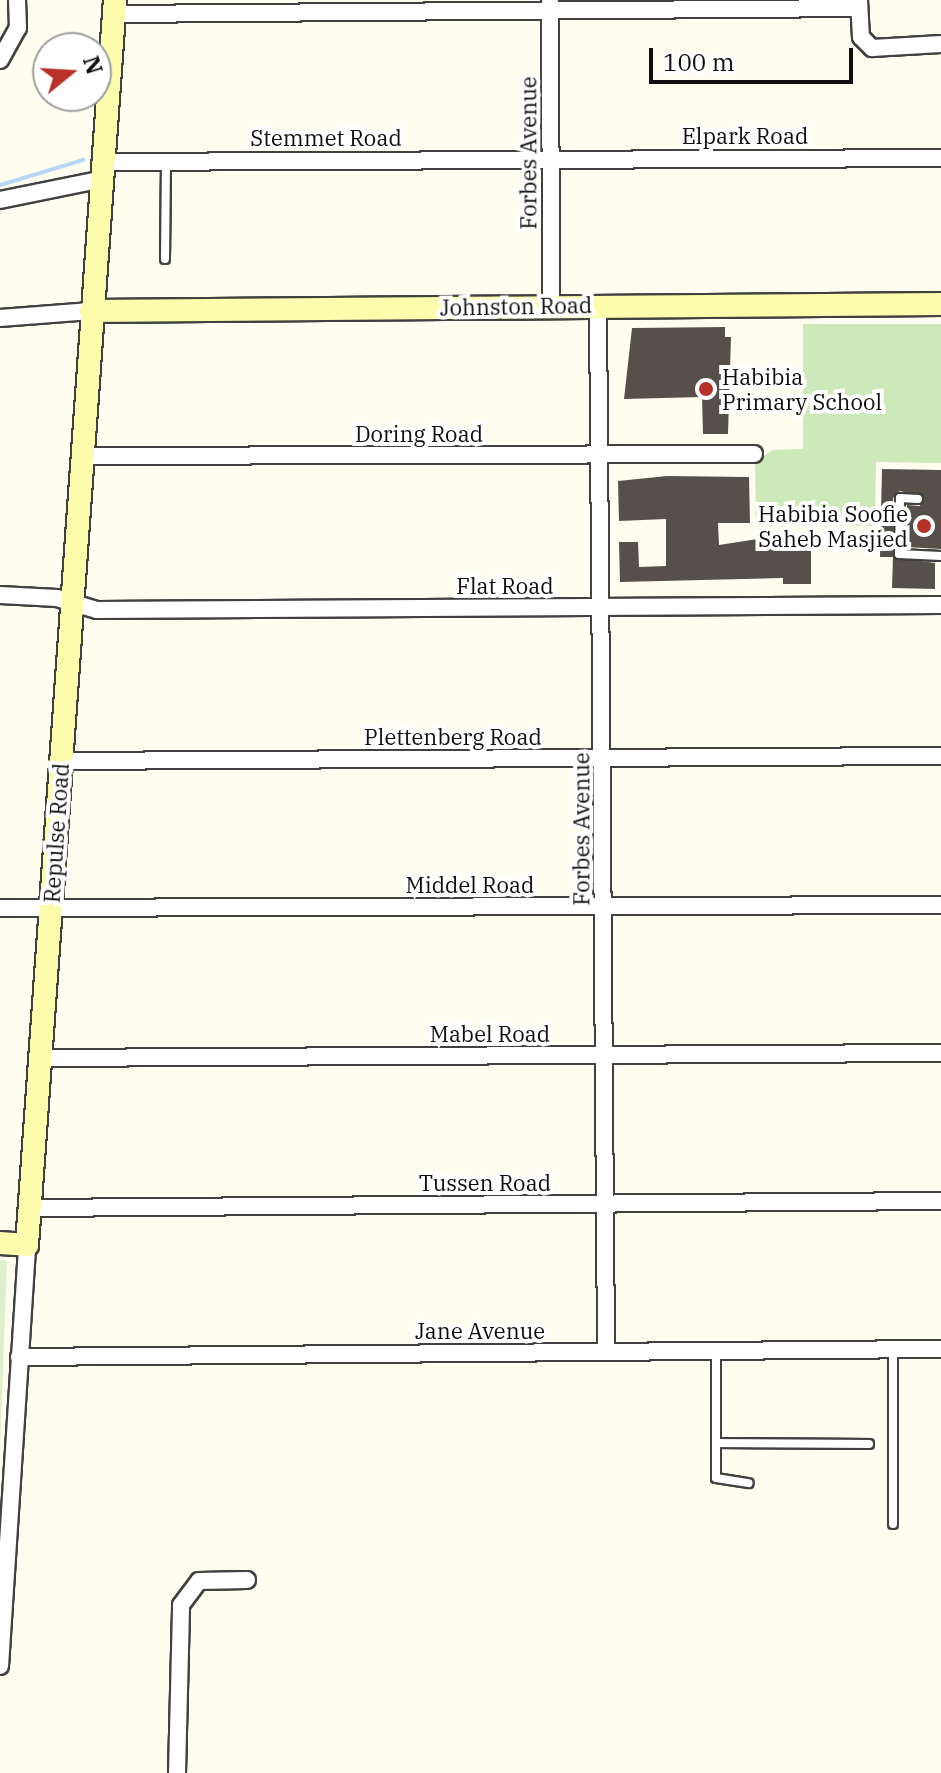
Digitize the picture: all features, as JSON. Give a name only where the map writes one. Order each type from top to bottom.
[{"type":"street","points":[[0,60],[18,28],[17,0]]},
{"type":"street","points":[[114,7],[859,4],[861,37],[872,48],[941,44]]},
{"type":"street","name":"Forbes Avenue","points":[[550,6],[551,306]]},
{"type":"street","name":"Repulse Road","points":[[0,1666],[4,1527],[30,1208],[114,7]]},
{"type":"street","name":"Elpark Road","points":[[549,159],[941,158]]},
{"type":"street","name":"Stemmet Road","points":[[0,200],[103,170],[166,161],[549,159]]},
{"type":"street","name":"Johnston Road","points":[[91,311],[941,304]]},
{"type":"street","name":"Forbes Avenue","points":[[598,306],[606,1352]]},
{"type":"street","points":[[0,318],[91,311]]},
{"type":"street","name":"Doring Road","points":[[84,456],[754,454]]},
{"type":"street","name":"Flat Road","points":[[0,595],[97,610],[941,605]]},
{"type":"street","name":"Plettenberg Road","points":[[61,761],[941,756]]},
{"type":"street","name":"Middel Road","points":[[0,908],[941,905]]},
{"type":"street","name":"Mabel Road","points":[[40,1058],[941,1053]]},
{"type":"street","name":"Tussen Road","points":[[30,1208],[941,1201]]},
{"type":"street","points":[[0,1243],[27,1245]]},
{"type":"street","name":"Jane Avenue","points":[[19,1357],[941,1349]]},
{"type":"street","points":[[177,1773],[181,1605],[199,1581],[247,1580]]},
{"type":"lane","points":[[165,259],[166,161]]},
{"type":"lane","points":[[918,499],[900,498],[899,554],[941,556]]},
{"type":"lane","points":[[893,1350],[893,1524]]},
{"type":"lane","points":[[716,1351],[717,1480],[749,1483]]},
{"type":"lane","points":[[716,1443],[869,1444]]},
{"type":"green space","points":[[803,324],[941,324],[941,463],[876,462],[875,526],[756,526],[755,461],[773,450],[803,449]]},
{"type":"green space","points":[[0,1260],[7,1261],[0,1450]]},
{"type":"building","points":[[725,327],[725,337],[731,337],[728,434],[703,434],[702,397],[624,399],[632,328]]},
{"type":"building","name":"Habibia Soofie Saheb Masjied","points":[[882,469],[941,470],[941,549],[906,547],[907,505],[920,506],[924,497],[900,491],[893,498],[893,557],[880,557]]},
{"type":"building","points":[[667,476],[749,477],[750,523],[718,523],[719,545],[776,536],[776,548],[811,548],[811,584],[783,584],[783,578],[620,582],[619,542],[638,542],[639,567],[666,566],[666,519],[619,521],[618,481]]},
{"type":"building","points":[[893,557],[935,563],[935,589],[892,588]]},
{"type":"waterway","points":[[0,185],[83,160]]},
{"type":"place","name":"Habibia Primary School","points":[[706,389]]},
{"type":"place","name":"Habibia Soofie Saheb Masjied","points":[[924,526]]}]
